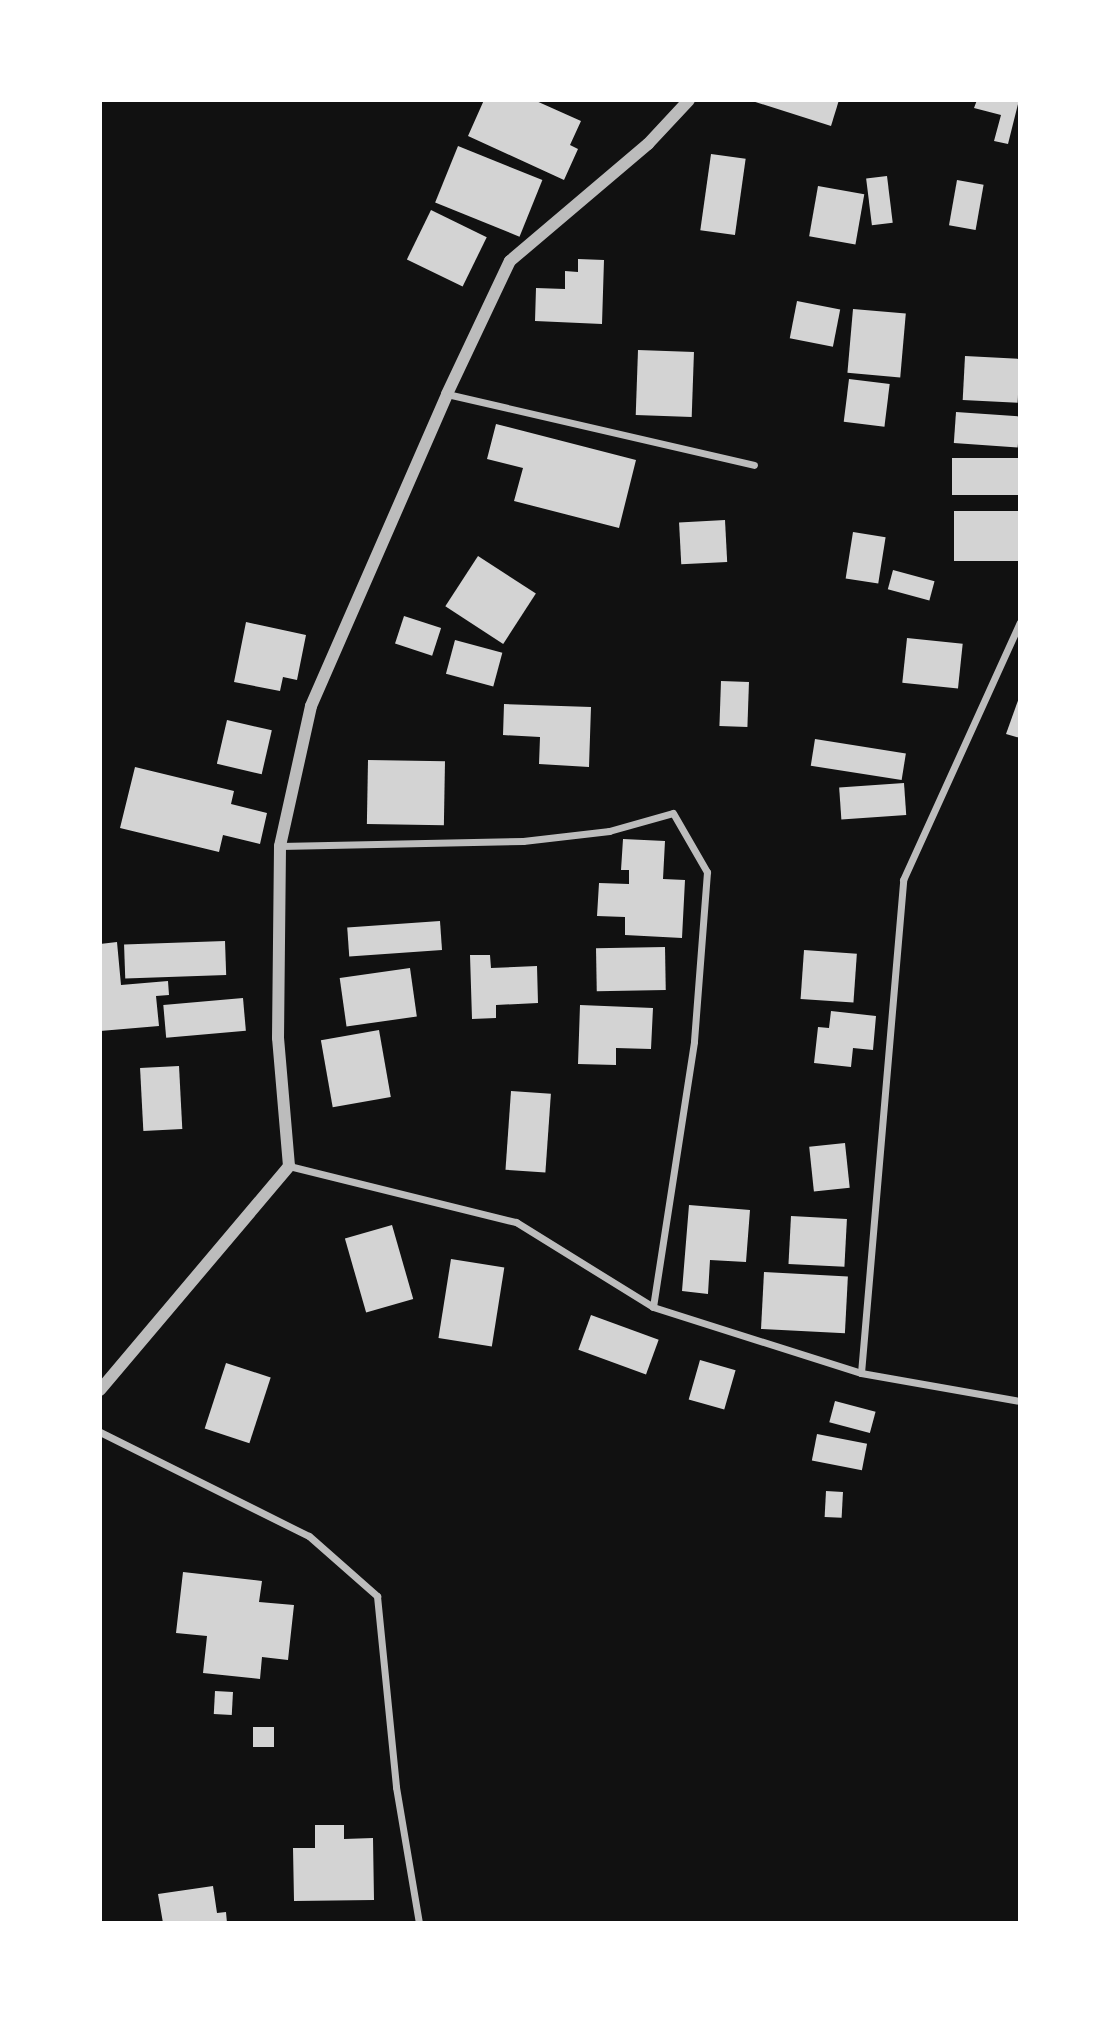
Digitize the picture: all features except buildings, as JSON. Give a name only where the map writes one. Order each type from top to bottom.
[{"type":"street","points":[[100,1390],[289,1166],[278,1038],[280,846],[311,706],[447,394],[510,261],[648,144],[689,100]]},
{"type":"street","points":[[447,394],[754,465]]},
{"type":"street","points":[[861,1373],[904,880],[1020,622]]},
{"type":"street","points":[[280,846],[523,841],[609,831],[673,813],[707,872],[694,1042],[653,1307]]},
{"type":"street","points":[[289,1166],[516,1222],[653,1307],[861,1373],[1020,1401]]},
{"type":"street","points":[[100,1432],[309,1536],[377,1596],[396,1787],[419,1923]]}]
